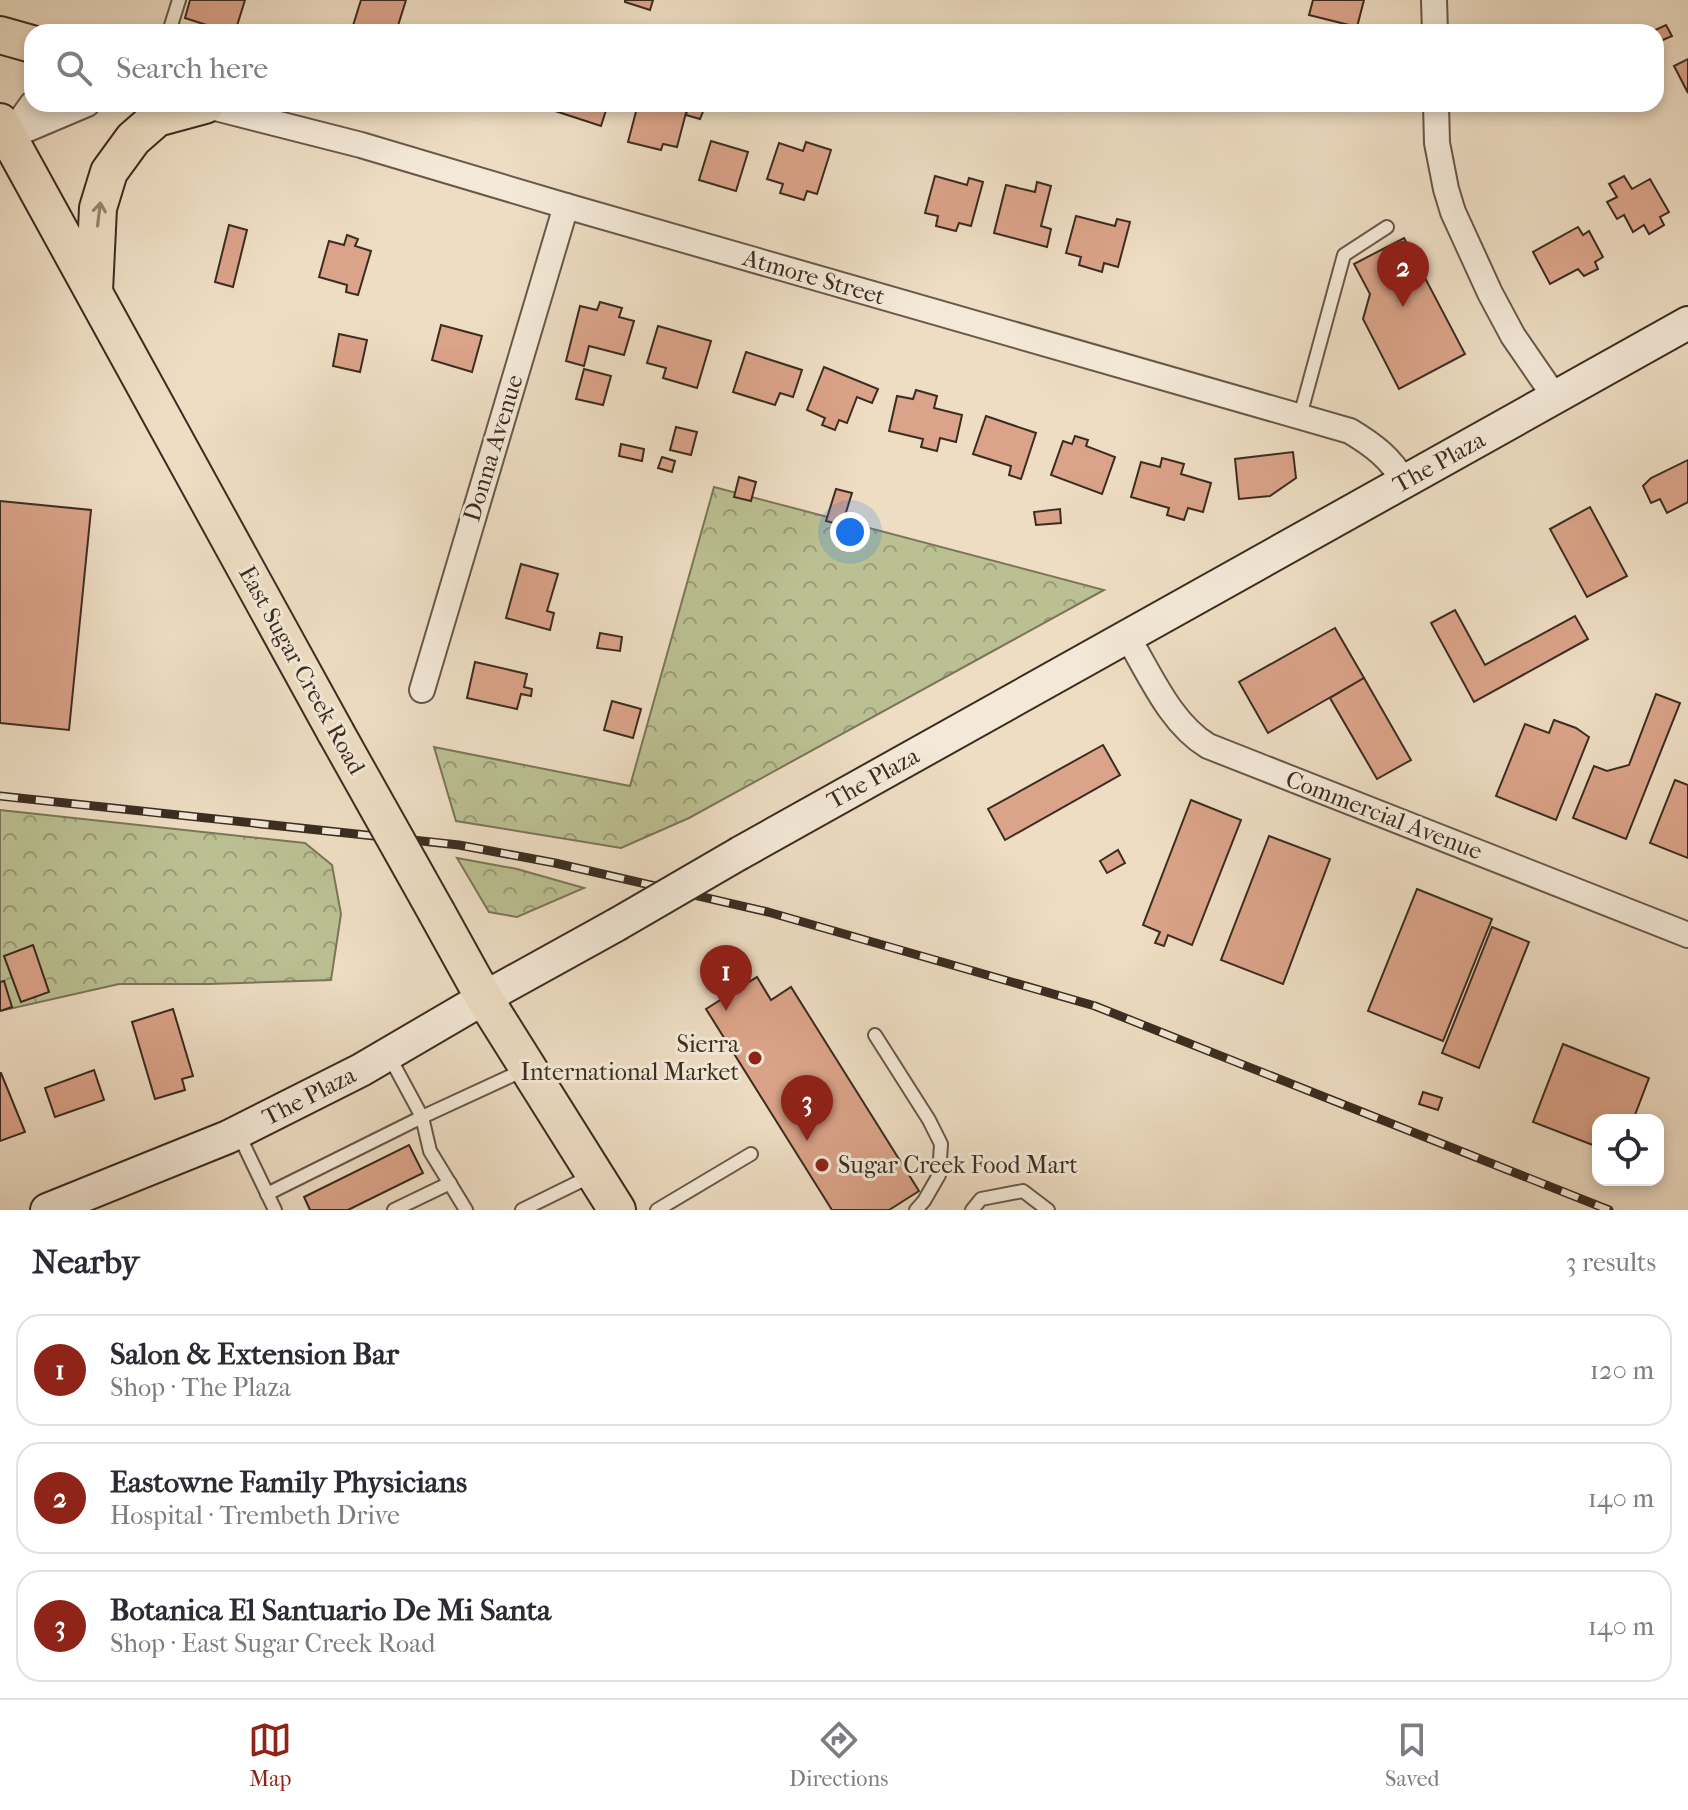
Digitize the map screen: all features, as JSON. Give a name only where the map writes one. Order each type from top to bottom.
[{"type":"main road","points":[[0,35],[24,42]]},
{"type":"main road","points":[[94,292],[98,208],[109,172],[133,139],[157,118],[177,112]]},
{"type":"main road","name":"East Sugar Creek Road","points":[[3,134],[94,292],[484,998],[617,1210]]},
{"type":"main road","name":"The Plaza","points":[[47,1210],[237,1132],[361,1070],[740,853],[1688,323]]},
{"type":"street","points":[[1434,0],[1435,24]]},
{"type":"street","points":[[3,134],[24,112]]},
{"type":"street","points":[[3,134],[65,112]]},
{"type":"street","name":"Atmore Street","points":[[234,112],[361,145],[1350,431],[1377,447],[1397,468],[1404,482]]},
{"type":"street","points":[[1436,112],[1437,143],[1453,212],[1513,336],[1555,397]]},
{"type":"street","name":"Donna Avenue","points":[[422,690],[566,206]]},
{"type":"street","name":"Commercial Avenue","points":[[1127,636],[1178,721],[1208,746],[1688,935]]},
{"type":"lane","points":[[172,24],[179,0]]},
{"type":"lane","points":[[1300,416],[1344,255],[1387,227]]},
{"type":"lane","points":[[875,1035],[941,1144],[939,1175],[916,1210]]},
{"type":"lane","points":[[388,1054],[422,1117],[430,1151],[466,1210]]},
{"type":"lane","points":[[267,1194],[528,1068]]},
{"type":"lane","points":[[237,1132],[275,1210]]},
{"type":"lane","points":[[657,1210],[751,1154]]},
{"type":"lane","points":[[522,1210],[595,1174]]},
{"type":"lane","points":[[394,1210],[450,1183]]},
{"type":"lane","points":[[972,1210],[981,1199],[1023,1191],[1048,1210]]},
{"type":"green space","points":[[714,487],[1104,590],[689,818],[621,848],[456,821],[434,747],[630,786]]},
{"type":"green space","points":[[0,810],[305,843],[332,865],[341,914],[331,980],[119,984],[0,1011]]},
{"type":"green space","points":[[457,858],[517,869],[584,888],[517,917],[489,912]]},
{"type":"building","points":[[190,0],[245,0],[238,24],[203,24],[185,18]]},
{"type":"building","points":[[361,0],[406,0],[398,24],[354,24]]},
{"type":"building","points":[[625,0],[653,0],[650,10]]},
{"type":"building","points":[[1313,0],[1364,0],[1358,24],[1309,15]]},
{"type":"building","points":[[1664,26],[1672,36],[1664,40]]},
{"type":"building","points":[[1688,59],[1688,93],[1674,66]]},
{"type":"building","points":[[558,112],[605,112],[601,126]]},
{"type":"building","points":[[636,112],[686,112],[677,147],[663,144],[661,150],[628,142]]},
{"type":"building","points":[[687,112],[703,112],[700,119],[686,115]]},
{"type":"building","points":[[711,141],[748,152],[736,191],[699,180]]},
{"type":"building","points":[[806,142],[831,150],[817,194],[807,191],[804,200],[780,193],[783,184],[767,179],[779,143],[803,151]]},
{"type":"building","points":[[935,176],[967,185],[969,178],[983,182],[971,226],[959,223],[956,231],[936,226],[938,216],[925,213]]},
{"type":"building","points":[[1624,176],[1632,189],[1650,179],[1669,212],[1660,217],[1664,225],[1649,234],[1644,225],[1633,232],[1624,215],[1617,219],[1607,202],[1617,197],[1609,184]]},
{"type":"building","points":[[1037,182],[1051,186],[1041,226],[1051,229],[1047,247],[994,233],[1006,185],[1035,192]]},
{"type":"building","points":[[1076,216],[1115,226],[1117,219],[1130,222],[1118,267],[1104,263],[1102,272],[1079,265],[1081,257],[1066,253]]},
{"type":"building","points":[[229,225],[247,230],[233,287],[215,282]]},
{"type":"building","points":[[1578,227],[1583,235],[1589,231],[1603,257],[1595,262],[1598,269],[1584,276],[1578,269],[1550,284],[1533,252]]},
{"type":"building","points":[[347,235],[358,239],[355,246],[371,251],[358,295],[346,292],[347,285],[319,277],[329,241],[344,245]]},
{"type":"building","points":[[1404,238],[1465,354],[1399,389],[1363,319],[1370,294],[1354,264]]},
{"type":"building","points":[[600,302],[622,308],[619,317],[634,321],[624,355],[589,346],[584,366],[566,361],[580,306],[597,310]]},
{"type":"building","points":[[441,325],[482,336],[472,372],[432,360]]},
{"type":"building","points":[[658,326],[711,341],[697,388],[663,378],[666,368],[647,363]]},
{"type":"building","points":[[339,334],[367,340],[360,372],[333,366]]},
{"type":"building","points":[[746,352],[802,370],[793,397],[780,393],[775,405],[733,392]]},
{"type":"building","points":[[824,367],[878,389],[872,403],[857,397],[847,423],[839,420],[835,430],[822,425],[825,418],[807,410]]},
{"type":"building","points":[[584,369],[611,376],[603,405],[576,399]]},
{"type":"building","points":[[916,390],[937,396],[934,408],[962,415],[956,442],[940,438],[937,451],[921,447],[923,439],[889,431],[897,396],[913,399]]},
{"type":"building","points":[[986,416],[1036,433],[1021,479],[1009,475],[1011,466],[973,454]]},
{"type":"building","points":[[676,427],[697,432],[691,455],[670,450]]},
{"type":"building","points":[[1075,436],[1088,440],[1086,446],[1115,457],[1102,494],[1051,475],[1063,441],[1072,444]]},
{"type":"building","points":[[621,444],[644,449],[642,461],[619,456]]},
{"type":"building","points":[[1293,452],[1296,478],[1270,496],[1239,499],[1235,459]]},
{"type":"building","points":[[662,457],[675,461],[672,472],[658,468]]},
{"type":"building","points":[[1162,458],[1184,464],[1181,474],[1211,483],[1203,512],[1188,508],[1184,520],[1167,515],[1169,508],[1131,497],[1141,462],[1160,467]]},
{"type":"building","points":[[1688,460],[1688,502],[1667,513],[1660,499],[1651,503],[1643,486],[1651,478]]},
{"type":"building","points":[[739,477],[756,482],[751,501],[734,497]]},
{"type":"building","points":[[836,489],[852,493],[842,525],[826,521]]},
{"type":"building","points":[[0,501],[91,510],[69,730],[0,723]]},
{"type":"building","points":[[1590,507],[1627,576],[1587,597],[1550,529]]},
{"type":"building","points":[[1060,509],[1061,523],[1036,525],[1034,512]]},
{"type":"building","points":[[521,564],[558,574],[547,611],[554,613],[550,630],[506,618]]},
{"type":"building","points":[[1455,610],[1485,665],[1575,616],[1588,639],[1474,702],[1431,623]]},
{"type":"building","points":[[1335,628],[1364,678],[1268,733],[1239,682]]},
{"type":"building","points":[[600,633],[622,637],[620,651],[597,648]]},
{"type":"building","points":[[475,662],[527,674],[524,687],[532,689],[531,696],[521,694],[517,709],[467,698]]},
{"type":"building","points":[[1364,678],[1411,760],[1377,779],[1330,698]]},
{"type":"building","points":[[1656,694],[1680,703],[1626,839],[1573,818],[1594,766],[1607,771],[1629,765]]},
{"type":"building","points":[[612,701],[641,709],[633,738],[604,730]]},
{"type":"building","points":[[1554,720],[1576,728],[1589,737],[1556,820],[1496,796],[1525,724],[1549,733]]},
{"type":"building","points":[[1103,745],[1120,775],[1005,840],[988,809]]},
{"type":"building","points":[[1675,780],[1688,785],[1688,858],[1650,843]]},
{"type":"building","points":[[1191,800],[1241,820],[1192,945],[1168,935],[1164,946],[1155,943],[1160,932],[1143,925]]},
{"type":"building","points":[[1269,836],[1330,859],[1283,984],[1221,960]]},
{"type":"building","points":[[1118,850],[1125,863],[1107,873],[1100,861]]},
{"type":"building","points":[[1417,889],[1492,919],[1443,1041],[1368,1011]]},
{"type":"building","points":[[1492,927],[1529,942],[1479,1068],[1442,1053]]},
{"type":"building","points":[[33,945],[49,992],[21,1002],[4,956]]},
{"type":"building","points":[[757,977],[771,1000],[791,987],[919,1191],[889,1210],[832,1210],[706,1009]]},
{"type":"building","points":[[4,981],[12,1007],[0,1011],[0,982]]},
{"type":"building","points":[[173,1009],[193,1076],[182,1079],[185,1090],[155,1099],[132,1022]]},
{"type":"building","points":[[1563,1044],[1649,1078],[1635,1114],[1592,1114],[1592,1145],[1533,1122]]},
{"type":"building","points":[[94,1070],[104,1100],[55,1117],[45,1088]]},
{"type":"building","points":[[0,1073],[25,1132],[0,1141]]},
{"type":"building","points":[[1423,1092],[1442,1098],[1438,1110],[1419,1104]]},
{"type":"building","points":[[409,1145],[423,1173],[348,1210],[310,1210],[304,1197]]},
{"type":"railway","points":[[0,796],[459,845],[555,863],[768,912],[1095,1006],[1609,1210]]},
{"type":"place","name":"Eastowne Family Physicians","points":[[1403,307]]},
{"type":"place","name":"Salon & Extension Bar","points":[[726,1011]]},
{"type":"place","name":"Sierra International Market","points":[[755,1058]]},
{"type":"place","name":"Botanica El Santuario De Mi Santa","points":[[807,1141]]},
{"type":"place","name":"Sugar Creek Food Mart","points":[[822,1165]]}]
